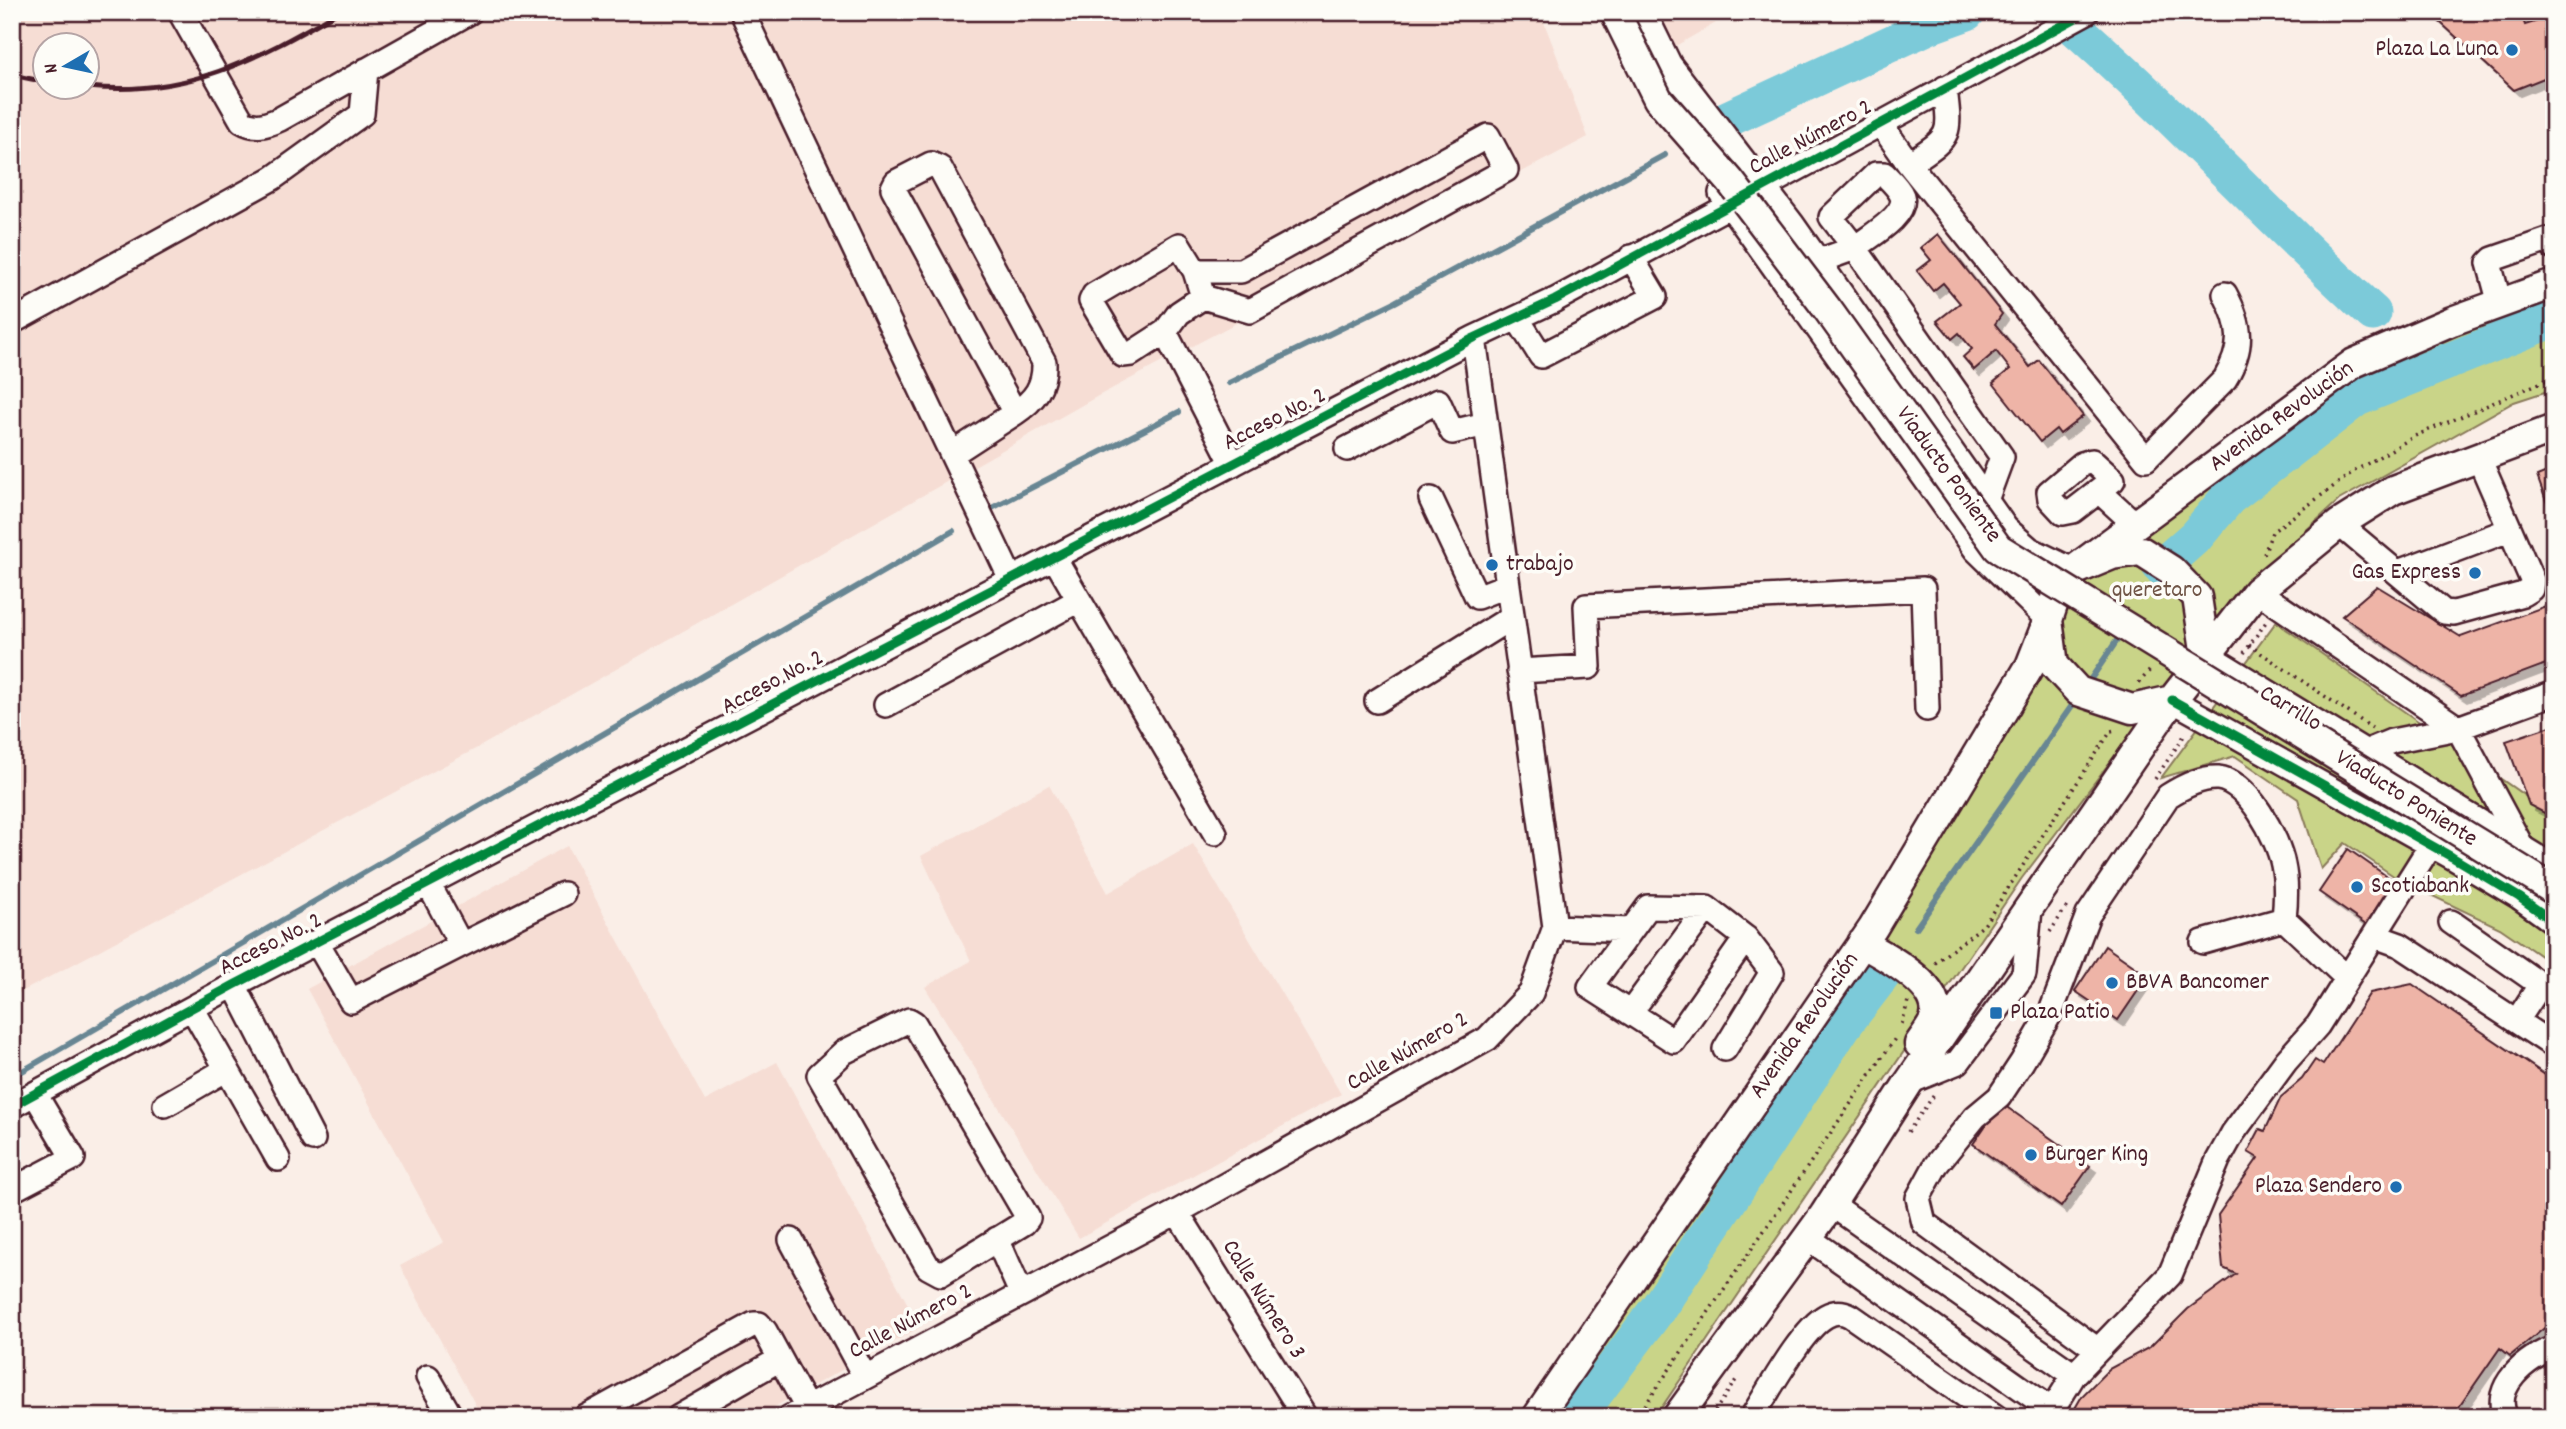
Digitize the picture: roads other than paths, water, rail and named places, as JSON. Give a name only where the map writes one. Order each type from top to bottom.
[{"type":"main road","name":"Viaducto Poniente","points":[[1615,12],[1658,99],[1730,181],[1998,548],[2554,890]]},
{"type":"main road","points":[[1641,12],[1667,65],[1816,261],[2004,530],[2028,551],[2071,572]]},
{"type":"main road","name":"Avenida Revolución","points":[[2071,572],[2354,363],[2554,284]]},
{"type":"main road","points":[[1677,1417],[1831,1205],[1909,1082],[2031,909],[2172,700],[2257,591],[2339,524],[2393,490],[2554,429]]},
{"type":"main road","points":[[2172,700],[2132,709],[2078,691],[2052,660],[2048,620],[2058,590],[2071,572],[2112,555],[2141,551],[2171,570],[2197,597],[2206,657]]},
{"type":"main road","name":"Avenida Revolución","points":[[1537,1417],[1868,946],[2031,666],[2048,620]]},
{"type":"main road","name":"Carrillo","points":[[2206,657],[2554,870]]},
{"type":"main road","points":[[1868,946],[1917,978],[1935,1003],[1935,1019],[1880,1102],[1879,1132]]},
{"type":"street","points":[[180,12],[242,121],[250,126],[270,124],[470,12]]},
{"type":"street","points":[[742,12],[1011,579]]},
{"type":"street","points":[[1603,12],[1661,116],[1724,197],[1976,550],[2048,620]]},
{"type":"street","name":"Calle Número 2","points":[[1555,300],[1631,257],[1724,197],[1759,187],[2087,12]]},
{"type":"street","points":[[12,321],[273,178],[362,114],[366,70]]},
{"type":"street","points":[[1909,164],[1944,139],[1949,127],[1945,88]]},
{"type":"street","points":[[1880,123],[1909,164],[2146,459],[2225,379],[2233,366],[2241,331],[2238,318],[2225,294]]},
{"type":"street","points":[[1195,271],[1241,271],[1488,136],[1506,170],[1250,311],[1203,297]]},
{"type":"street","points":[[952,454],[1015,413],[1031,401],[1040,389],[1044,362],[940,168],[931,164],[896,182],[893,188],[1015,413]]},
{"type":"street","points":[[2500,304],[2489,263],[2493,259],[2548,240],[2554,248]]},
{"type":"street","points":[[1179,245],[1195,271],[1203,297],[1179,313],[1165,332],[1131,354],[1122,355],[1091,301],[1094,295],[1179,245]]},
{"type":"street","points":[[1816,261],[1855,248],[2002,457],[1985,503]]},
{"type":"street","points":[[1517,318],[1541,356],[1655,296],[1631,257]]},
{"type":"street","name":"Acceso No. 2","points":[[12,1106],[234,985],[318,944],[1011,579],[1474,338],[1555,300]]},
{"type":"street","points":[[1165,332],[1233,464]]},
{"type":"street","name":"Calle Número 2","points":[[799,1412],[1177,1212],[1487,1039],[1531,993],[1555,927],[1474,338]]},
{"type":"street","points":[[1348,449],[1438,401],[1452,432],[1486,425]]},
{"type":"street","points":[[2339,524],[2444,612],[2454,613],[2523,594],[2531,589],[2532,580],[2478,456]]},
{"type":"street","points":[[2100,492],[2135,524]]},
{"type":"street","points":[[1431,499],[1477,597],[1508,585]]},
{"type":"street","points":[[2398,572],[2509,530]]},
{"type":"street","points":[[1054,557],[1215,833]]},
{"type":"street","points":[[1519,671],[1588,667],[1586,606],[1923,589],[1927,709]]},
{"type":"street","points":[[2257,591],[2458,728],[2522,849]]},
{"type":"street","points":[[886,705],[1079,600]]},
{"type":"street","points":[[1377,701],[1512,617]]},
{"type":"street","points":[[2363,753],[2392,741],[2458,728],[2554,693]]},
{"type":"street","points":[[2172,700],[2433,846],[2519,897],[2554,922]]},
{"type":"street","points":[[2098,1350],[1923,1223],[1918,1198],[1936,1165],[1975,1117],[1999,1097],[2022,1062],[2050,1014],[2088,915],[2168,796],[2183,787],[2218,778],[2232,783],[2256,806],[2283,864],[2286,892],[2284,919]]},
{"type":"street","points":[[1808,1238],[2050,1413],[2074,1375],[2170,1275],[2232,1133],[2286,1061],[2318,1025],[2454,809]]},
{"type":"street","points":[[429,885],[461,946]]},
{"type":"street","points":[[318,944],[351,1001],[563,894]]},
{"type":"street","points":[[1725,1049],[1772,972],[1746,938],[1707,908],[1648,907],[1590,987],[1674,1041],[1746,938]]},
{"type":"street","points":[[1630,1013],[1707,908]]},
{"type":"street","points":[[2284,919],[2347,978]]},
{"type":"street","points":[[2203,942],[2284,919]]},
{"type":"street","points":[[2451,922],[2547,989],[2518,1020]]},
{"type":"street","points":[[1555,927],[1630,929]]},
{"type":"street","points":[[2375,936],[2400,945],[2554,1046]]},
{"type":"street","points":[[234,985],[313,1139]]},
{"type":"street","points":[[192,1008],[278,1159]]},
{"type":"street","points":[[903,1021],[914,1023],[1026,1211],[1028,1218],[1024,1223],[997,1239],[963,1263],[941,1274],[933,1272],[821,1083],[819,1075],[823,1069],[844,1052],[885,1030],[903,1021]]},
{"type":"street","points":[[165,1105],[227,1069]]},
{"type":"street","points":[[12,1190],[73,1158],[35,1094]]},
{"type":"street","points":[[1831,1205],[2074,1375]]},
{"type":"street","name":"Calle Número 3","points":[[1177,1212],[1305,1417]]},
{"type":"street","points":[[997,1239],[1021,1293]]},
{"type":"street","points":[[792,1240],[865,1377]]},
{"type":"street","points":[[1752,1417],[1800,1343],[1824,1317],[1844,1312],[1996,1417]]},
{"type":"street","points":[[586,1417],[750,1325],[759,1324],[780,1359],[799,1412]]},
{"type":"street","points":[[2506,1417],[2500,1406],[2503,1387],[2539,1354],[2554,1348]]},
{"type":"street","points":[[679,1417],[780,1359]]},
{"type":"street","points":[[428,1377],[451,1417]]},
{"type":"waterway","points":[[1723,121],[1931,25],[1967,12]]},
{"type":"waterway","points":[[2057,12],[2138,85],[2373,313]]},
{"type":"waterway","points":[[1229,383],[1395,302],[1665,155]]},
{"type":"waterway","points":[[2161,567],[2196,536],[2228,498],[2357,398],[2554,319]]},
{"type":"waterway","points":[[988,510],[1179,412]]},
{"type":"waterway","points":[[12,1077],[953,531]]},
{"type":"waterway","points":[[2086,686],[2120,636]]},
{"type":"waterway","points":[[1916,928],[2078,697]]},
{"type":"waterway","points":[[1577,1417],[1659,1307],[1843,1026],[1883,974]]},
{"type":"railway","points":[[102,88],[157,86],[219,71],[278,45],[338,12]]},
{"type":"railway","points":[[12,75],[32,79]]},
{"type":"place","name":"Plaza La Luna","points":[[2512,50]]},
{"type":"place","name":"trabajo","points":[[1492,565]]},
{"type":"place","name":"Gas Express","points":[[2475,573]]},
{"type":"place","name":"Scotiabank","points":[[2357,887]]},
{"type":"place","name":"BBVA Bancomer","points":[[2112,983]]},
{"type":"place","name":"Plaza Patio","points":[[1996,1013]]},
{"type":"place","name":"Burger King","points":[[2031,1155]]},
{"type":"place","name":"Plaza Sendero","points":[[2396,1187]]},
{"type":"park label","name":"queretaro","points":[[2157,591]]}]
